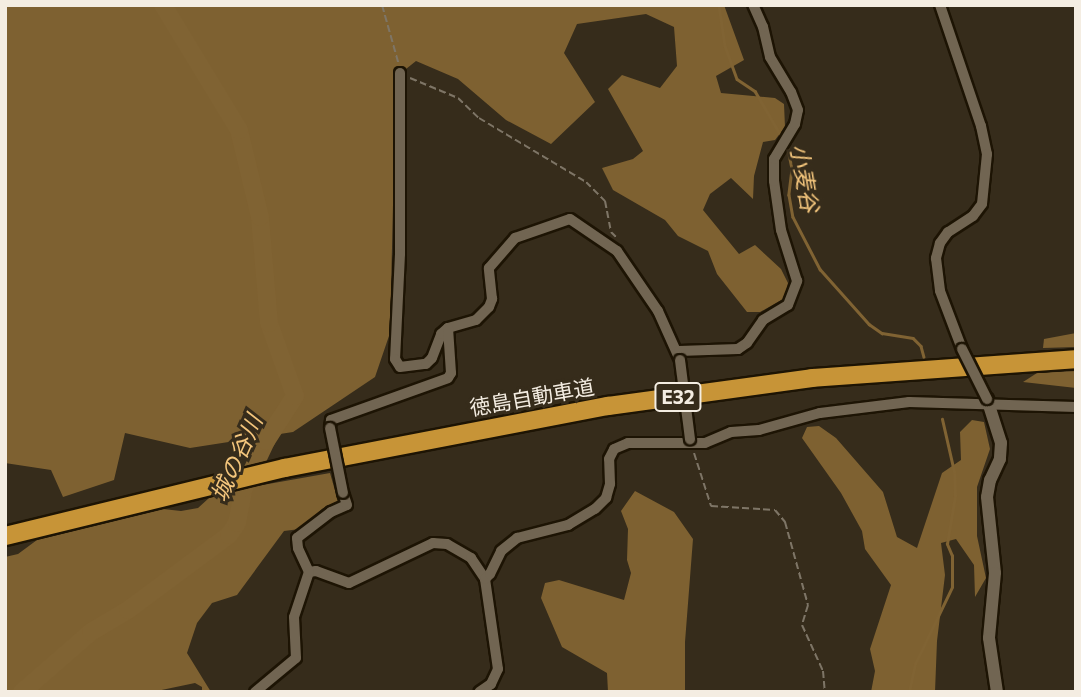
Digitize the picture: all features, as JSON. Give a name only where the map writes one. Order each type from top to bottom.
[{"type":"highway","name":"徳島自動車道","points":[[5,536],[285,468],[621,404],[812,378],[1076,359]]},
{"type":"street","points":[[679,355],[737,349],[747,343],[763,320],[788,305],[797,281],[781,230],[774,181],[775,159],[795,124],[798,110],[791,92],[770,57],[763,27],[753,5]]},
{"type":"street","points":[[940,5],[981,126],[987,154],[982,204],[973,216],[947,232],[940,243],[936,258],[940,291],[962,349],[988,401],[1001,443],[1000,459],[990,480],[987,498],[995,573],[989,638],[997,692]]},
{"type":"street","points":[[400,74],[400,254],[395,359],[400,367],[413,367],[432,358],[436,342],[448,328],[476,320],[489,307],[492,299],[489,268],[515,239],[570,219],[617,251],[658,311],[679,355],[691,442]]},
{"type":"street","points":[[255,692],[296,658],[294,617],[310,572],[298,548],[297,538],[331,512],[347,505],[330,428],[331,421],[448,378],[451,373],[448,328]]},
{"type":"street","points":[[485,579],[501,551],[517,538],[568,526],[595,509],[606,498],[610,484],[610,459],[614,449],[628,443],[691,442],[731,432],[759,430],[848,408],[909,402],[988,401],[1076,407]]},
{"type":"street","points":[[310,572],[316,570],[349,583],[433,543],[447,544],[471,558],[485,579],[498,669],[491,684],[479,692]]},
{"type":"path","points":[[382,5],[397,51],[400,74],[458,98],[479,118],[586,182],[605,201],[611,232],[622,243]]},
{"type":"path","points":[[691,442],[711,506],[775,510],[785,522],[808,605],[802,625],[822,671],[825,692]]},
{"type":"shaded area","points":[[5,5],[724,5],[744,60],[716,76],[721,93],[775,98],[784,104],[785,127],[775,140],[763,142],[754,176],[753,199],[731,178],[710,194],[703,210],[739,254],[755,245],[781,269],[788,283],[785,298],[760,312],[747,312],[717,274],[708,251],[678,236],[665,220],[613,190],[602,168],[633,159],[643,151],[608,89],[622,75],[660,88],[677,66],[674,27],[646,14],[577,24],[564,53],[595,102],[551,144],[506,120],[458,79],[416,61],[396,77],[390,333],[375,377],[293,432],[190,448],[125,433],[114,480],[63,497],[51,470],[5,463]]},
{"type":"shaded area","points":[[1076,333],[1076,347],[1043,348],[1044,339]]},
{"type":"shaded area","points":[[1076,371],[1076,388],[1023,382],[1037,373]]},
{"type":"shaded area","points":[[972,420],[984,422],[990,449],[977,487],[977,536],[986,578],[975,597],[974,565],[956,539],[941,543],[945,575],[937,641],[935,692],[871,692],[875,671],[870,649],[891,585],[865,549],[862,531],[841,493],[802,438],[807,427],[819,426],[836,438],[883,492],[897,537],[917,548],[942,473],[961,460],[960,432]]},
{"type":"shaded area","points":[[330,473],[338,501],[322,509],[300,529],[284,531],[237,595],[212,603],[197,623],[187,653],[211,692],[202,692],[202,687],[195,683],[152,692],[5,692],[5,557],[18,554],[37,540],[163,509],[181,511],[198,508],[209,498],[251,487]]},
{"type":"shaded area","points":[[635,491],[674,512],[693,539],[685,642],[685,692],[608,692],[607,673],[562,647],[541,598],[545,583],[559,580],[624,600],[631,573],[627,560],[628,529],[621,511]]},
{"type":"waterway","name":"城の谷川","points":[[22,692],[91,632],[128,610],[229,535],[237,523],[244,488],[266,441],[295,396],[269,323],[260,217],[239,130],[163,5]]},
{"type":"waterway","name":"小麦谷","points":[[719,5],[725,46],[737,79],[755,91],[783,139]]},
{"type":"waterway","name":"小麦谷","points":[[787,145],[792,169],[789,195],[793,217],[820,269],[869,324],[882,333],[913,338],[921,346],[924,357]]},
{"type":"waterway","name":"小麦谷","points":[[909,692],[915,664],[952,587],[952,556],[947,544],[955,496],[954,472],[942,419]]}]
